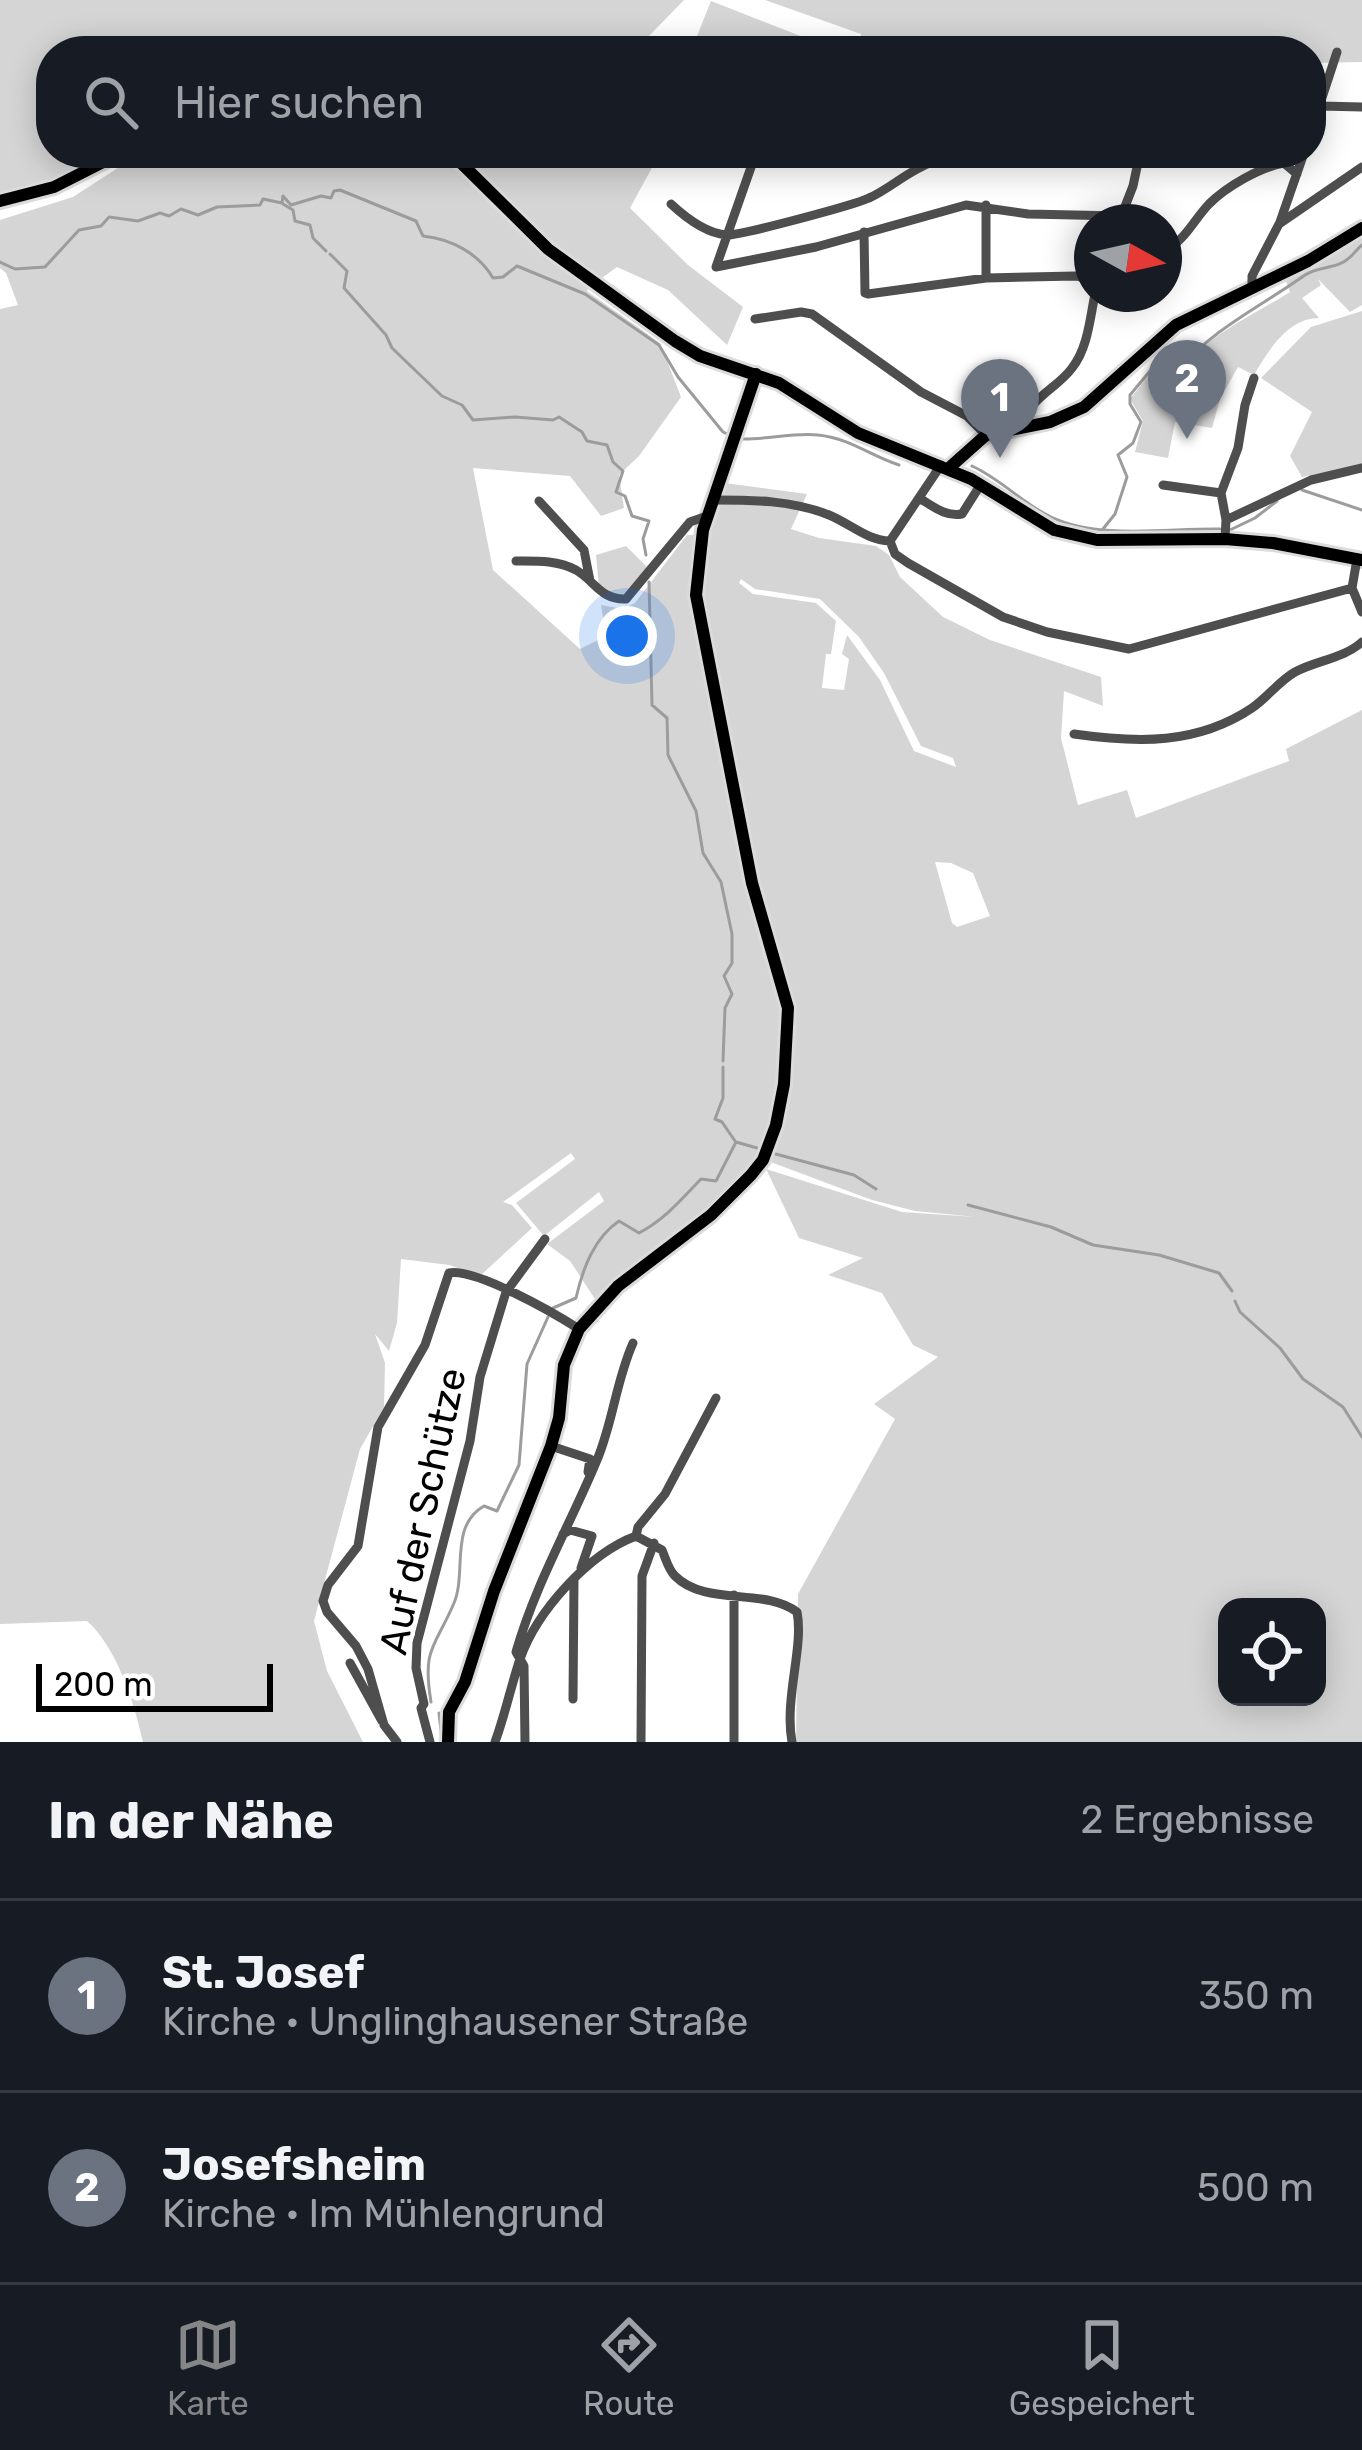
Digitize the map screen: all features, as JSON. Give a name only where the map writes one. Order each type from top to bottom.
[{"type":"main road","points":[[0,201],[60,184],[91,168]]},
{"type":"main road","points":[[466,168],[571,268],[700,356],[756,374],[813,402],[858,433],[945,466],[1068,536],[1097,540],[1226,530],[1360,560]]},
{"type":"main road","points":[[945,466],[986,435],[1024,419],[1050,422],[1084,407],[1176,325],[1308,261],[1362,228]]},
{"type":"main road","points":[[448,1742],[449,1712],[465,1682],[494,1591],[551,1446],[564,1365],[579,1329],[618,1286],[711,1216],[751,1175],[771,1141],[784,1084],[788,1009],[752,883],[699,623],[698,560],[707,516],[756,374]]},
{"type":"street","points":[[1326,79],[1337,52]]},
{"type":"street","points":[[1326,100],[1362,107]]},
{"type":"street","points":[[1279,224],[1362,167]]},
{"type":"street","points":[[751,168],[716,267],[816,247],[933,212],[986,205],[1074,216]]},
{"type":"street","points":[[671,204],[690,221],[727,235],[866,200],[922,168]]},
{"type":"street","points":[[1125,204],[1135,168]]},
{"type":"street","points":[[1182,239],[1205,207],[1270,168]]},
{"type":"street","points":[[1290,168],[1297,174]]},
{"type":"street","points":[[1252,287],[1252,276],[1279,224],[1299,168]]},
{"type":"street","points":[[986,205],[986,278]]},
{"type":"street","points":[[864,232],[868,294],[986,278],[1074,276]]},
{"type":"street","points":[[979,397],[1010,402],[1024,419],[1071,370],[1083,348],[1091,312]]},
{"type":"street","points":[[755,319],[812,314],[921,392],[968,416],[986,435]]},
{"type":"street","points":[[1255,378],[1221,493],[1226,530],[1311,480],[1362,468]]},
{"type":"street","points":[[890,541],[945,466]]},
{"type":"street","points":[[919,498],[946,514],[962,514],[981,484]]},
{"type":"street","points":[[1163,485],[1221,493]]},
{"type":"street","points":[[713,500],[806,507],[874,540],[890,541]]},
{"type":"street","points":[[539,501],[584,550],[590,581]]},
{"type":"street","points":[[515,561],[557,563],[590,581],[602,595],[626,599],[690,522],[707,516]]},
{"type":"street","points":[[890,541],[895,554],[908,563],[1003,617],[1047,632],[1129,649],[1352,588]]},
{"type":"street","points":[[1360,560],[1352,588],[1362,612]]},
{"type":"street","points":[[1074,734],[1170,740],[1215,728],[1257,705],[1294,672],[1349,653],[1362,642]]},
{"type":"street","name":"Auf der Schütze","points":[[430,1742],[421,1708],[417,1643],[470,1441],[483,1365],[506,1292],[545,1239]]},
{"type":"street","points":[[384,1725],[368,1669],[356,1646],[326,1612],[324,1594],[358,1546],[378,1427],[425,1346],[449,1273],[460,1271],[579,1329]]},
{"type":"street","points":[[525,1742],[524,1666],[516,1656],[523,1627],[559,1537],[598,1459],[616,1385],[634,1342]]},
{"type":"street","points":[[581,1568],[636,1536],[665,1494],[716,1398]]},
{"type":"street","points":[[551,1446],[590,1459],[588,1478]]},
{"type":"street","points":[[495,1742],[520,1660],[538,1624],[574,1580],[593,1540],[591,1534],[570,1530],[559,1537]]},
{"type":"street","points":[[636,1536],[654,1543],[686,1584],[789,1606],[797,1612],[792,1742]]},
{"type":"street","points":[[641,1742],[642,1576],[654,1543]]},
{"type":"street","points":[[573,1700],[574,1580]]},
{"type":"street","points":[[734,1595],[734,1742]]},
{"type":"street","points":[[350,1663],[397,1742]]},
{"type":"street","points":[[424,1704],[449,1712]]},
{"type":"shaded area","points":[[0,0],[684,0],[649,36],[36,36],[36,168],[76,168],[50,181],[0,193]]},
{"type":"shaded area","points":[[765,0],[1362,0],[1362,62],[1326,63],[1326,36],[861,34]]},
{"type":"shaded area","points":[[711,1],[801,36],[697,36]]},
{"type":"shaded area","points":[[118,168],[460,168],[591,286],[587,291],[660,343],[681,397],[639,456],[619,475],[624,508],[601,516],[570,476],[473,468],[493,570],[580,649],[606,636],[601,605],[623,609],[635,603],[687,535],[696,535],[692,618],[748,885],[779,993],[782,1037],[768,1133],[755,1161],[707,1213],[595,1299],[570,1261],[547,1244],[604,1201],[599,1192],[544,1236],[516,1203],[575,1159],[571,1153],[503,1202],[512,1205],[532,1228],[480,1276],[449,1265],[401,1259],[397,1323],[389,1351],[375,1334],[385,1363],[384,1407],[360,1449],[314,1621],[327,1671],[363,1742],[143,1742],[116,1661],[87,1621],[0,1624],[0,309],[18,305],[0,268],[0,220],[73,197]]},
{"type":"shaded area","points":[[474,168],[652,168],[630,208],[688,265],[743,307],[727,345],[668,290],[617,267],[599,280],[542,237]]},
{"type":"shaded area","points":[[1362,233],[1362,305],[1350,312],[1318,279],[1321,285],[1302,298],[1319,318],[1289,330],[1254,375],[1238,367],[1220,399],[1212,428],[1175,422],[1168,458],[1135,452],[1143,421],[1130,399],[1151,372],[1179,375],[1216,338],[1290,292],[1284,276],[1344,248]]},
{"type":"shaded area","points":[[1362,311],[1362,465],[1302,477],[1290,456],[1312,412],[1261,378],[1311,327]]},
{"type":"shaded area","points":[[725,483],[807,494],[791,529],[876,546],[889,555],[900,577],[943,617],[990,640],[1101,677],[1103,706],[1064,691],[1061,738],[1078,805],[1127,790],[1136,818],[1289,761],[1286,749],[1362,710],[1362,1742],[796,1742],[798,1594],[895,1419],[874,1404],[938,1357],[913,1345],[882,1293],[828,1275],[863,1258],[799,1238],[766,1169],[902,1212],[976,1217],[915,1211],[872,1200],[768,1161],[791,1009],[754,881],[701,596],[708,527]],"holes":[[[741,579],[755,589],[820,599],[859,637],[884,673],[921,746],[953,758],[956,767],[914,751],[880,680],[847,635],[842,654],[849,659],[844,690],[822,688],[836,621],[816,603],[753,594],[739,583]],[[935,862],[973,873],[990,916],[957,927],[952,923]]]},
{"type":"shaded area","points":[[626,546],[649,569],[625,596],[614,597],[599,588],[596,555]]},
{"type":"waterway","points":[[0,262],[15,269],[45,267],[79,230],[101,226],[109,217],[138,221],[181,209],[198,215],[217,207],[260,205],[263,199],[282,203],[283,196],[291,205],[321,196],[331,198],[340,190],[416,221],[423,236],[464,249],[493,278],[517,266],[585,294],[659,345],[678,377],[723,432],[732,436]]},
{"type":"waterway","points":[[283,204],[293,210],[295,221],[310,225],[313,238],[326,251]]},
{"type":"waterway","points":[[1103,529],[1115,514],[1127,477],[1118,455],[1133,443],[1141,422],[1130,395],[1150,371],[1179,371],[1238,319],[1310,272],[1344,262],[1362,245]]},
{"type":"waterway","points":[[330,254],[347,271],[344,288],[392,348],[442,396],[462,405],[473,420],[559,417],[587,441],[607,445],[613,462],[623,471],[616,492],[625,496],[632,516],[649,521],[643,539],[646,555]]},
{"type":"waterway","points":[[741,439],[818,435],[850,443],[899,465]]},
{"type":"waterway","points":[[972,466],[1041,512],[1070,524],[1112,531],[1220,529]]},
{"type":"waterway","points":[[1302,490],[1362,510]]},
{"type":"waterway","points":[[1230,530],[1277,501]]},
{"type":"waterway","points":[[649,582],[652,705],[667,718],[668,755],[696,811],[703,853],[721,882],[732,934],[732,963],[724,976],[732,994],[725,1008],[723,1061]]},
{"type":"waterway","points":[[723,1067],[723,1098],[715,1119],[735,1141]]},
{"type":"waterway","points":[[736,1142],[757,1148]]},
{"type":"waterway","points":[[553,1308],[576,1298],[591,1255],[610,1228],[619,1221],[639,1233],[648,1228],[701,1179],[716,1181],[736,1142]]},
{"type":"waterway","points":[[772,1153],[854,1175],[876,1189]]},
{"type":"waterway","points":[[968,1205],[1051,1227],[1093,1245],[1159,1255],[1219,1273],[1232,1291]]},
{"type":"waterway","points":[[1235,1301],[1303,1379],[1343,1407],[1362,1437]]},
{"type":"waterway","points":[[431,1702],[429,1658],[458,1591],[466,1525],[484,1506],[497,1511],[519,1465],[527,1364],[548,1317]]},
{"type":"waterway","points":[[439,1713],[442,1740]]},
{"type":"place","name":"Josefsheim","points":[[1187,439]]},
{"type":"place","name":"St. Josef","points":[[1000,458]]}]
